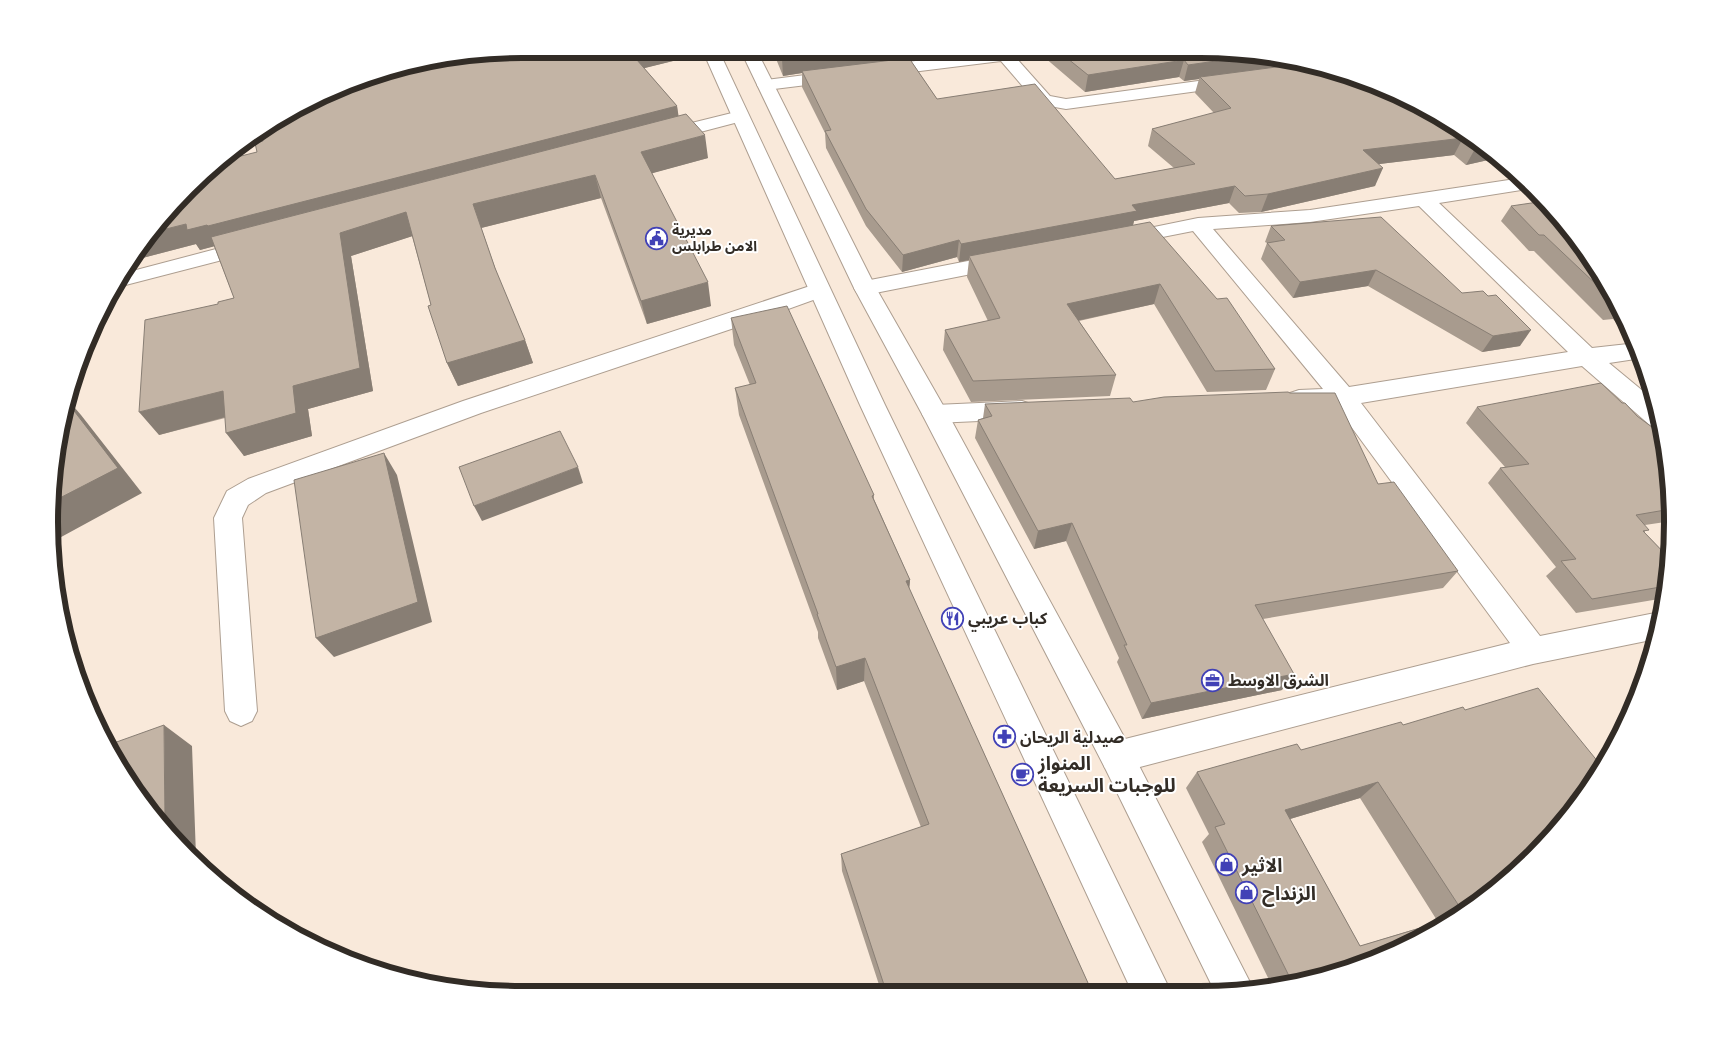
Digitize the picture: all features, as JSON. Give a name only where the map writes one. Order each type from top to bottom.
[{"type":"street","points":[[714,58],[819,290],[1006,691],[1149,986]]},
{"type":"street","points":[[752,58],[865,288],[935,414],[1117,757],[1232,986]]},
{"type":"street","points":[[766,85],[981,58]]},
{"type":"street","points":[[1008,58],[1044,100],[1066,104],[1248,80]]},
{"type":"street","points":[[644,141],[740,116]]},
{"type":"street","points":[[1100,243],[1198,224],[1310,216],[1517,185]]},
{"type":"street","points":[[1425,200],[1587,357],[1650,412]]},
{"type":"street","points":[[1198,224],[1343,397],[1533,651]]},
{"type":"street","points":[[126,280],[271,241]]},
{"type":"street","points":[[865,288],[1022,258]]},
{"type":"street","points":[[241,711],[228,518],[237,498],[258,486],[472,407],[744,317],[819,290]]},
{"type":"street","points":[[1274,400],[1343,397],[1587,357],[1631,352]]},
{"type":"street","points":[[935,414],[1045,410]]},
{"type":"street","points":[[1117,757],[1533,651],[1652,627]]},
{"type":"building","points":[[492,58],[635,58],[677,106],[208,226],[187,230],[186,224],[160,230],[216,173],[233,158],[257,152],[255,143],[263,141],[262,137],[264,136],[317,105],[373,82],[431,66]]},
{"type":"building","points":[[909,58],[937,99],[1035,84],[1115,179],[1195,164],[1152,129],[1231,108],[1200,77],[1287,66],[1319,73],[1377,93],[1404,105],[1460,138],[1363,150],[1383,168],[1268,194],[1245,196],[1235,186],[1132,205],[1137,211],[961,244],[959,240],[903,255],[866,209],[825,131],[831,130],[802,71]]},
{"type":"building","points":[[1067,58],[1234,58],[1188,65],[1184,60],[1088,75]]},
{"type":"building","points":[[686,114],[705,135],[641,152],[708,282],[641,301],[595,175],[473,204],[495,268],[525,340],[447,363],[428,306],[431,305],[406,212],[340,233],[360,368],[293,386],[296,413],[226,433],[223,391],[139,412],[145,320],[218,304],[218,302],[234,298],[211,237]]},
{"type":"building","points":[[1535,202],[1568,239],[1599,287],[1544,235],[1539,235],[1511,206]]},
{"type":"building","points":[[1381,217],[1462,293],[1483,291],[1488,296],[1496,295],[1531,330],[1493,336],[1376,270],[1300,282],[1267,243],[1285,240],[1271,226]]},
{"type":"building","points":[[1150,222],[1217,299],[1227,298],[1275,369],[1215,371],[1160,284],[1067,304],[1116,375],[973,381],[945,330],[1000,318],[969,256]]},
{"type":"building","points":[[787,306],[874,495],[872,496],[910,580],[906,581],[1089,986],[884,986],[841,854],[929,824],[865,658],[836,667],[735,388],[756,383],[731,318]]},
{"type":"building","points":[[1601,383],[1637,416],[1655,429],[1660,461],[1664,510],[1636,515],[1649,530],[1643,531],[1663,552],[1659,587],[1592,599],[1561,561],[1576,559],[1500,468],[1529,464],[1477,407]]},
{"type":"building","points":[[1288,392],[1335,393],[1378,484],[1394,482],[1458,571],[1255,605],[1294,674],[1151,703],[1072,523],[1038,531],[978,420],[992,416],[985,404],[1130,398],[1133,402],[1164,397]]},
{"type":"building","points":[[72,408],[118,468],[58,499],[61,461]]},
{"type":"building","points":[[560,431],[578,467],[474,506],[459,467]]},
{"type":"building","points":[[384,453],[418,602],[316,638],[294,480]]},
{"type":"building","points":[[1538,688],[1597,761],[1568,805],[1548,828],[1505,871],[1482,891],[1459,906],[1378,782],[1285,810],[1360,946],[1428,926],[1404,939],[1348,962],[1290,978],[1215,827],[1225,824],[1197,772],[1297,744],[1301,750],[1401,722],[1403,725],[1463,707],[1465,710]]},
{"type":"building","points":[[164,725],[165,819],[136,780],[114,743]]},
{"type":"place","name":"مديرية الامن طرابلس","points":[[656,238]]},
{"type":"place","name":"كباب عريبي","points":[[952,618]]},
{"type":"place","name":"الشرق الاوسط","points":[[1212,680]]},
{"type":"place","name":"صيدلية الريحان","points":[[1004,737]]},
{"type":"place","name":"المنواز للوجبات السريعة","points":[[1022,774]]},
{"type":"place","name":"الاثير","points":[[1226,865]]},
{"type":"place","name":"الزنداح","points":[[1246,893]]}]
